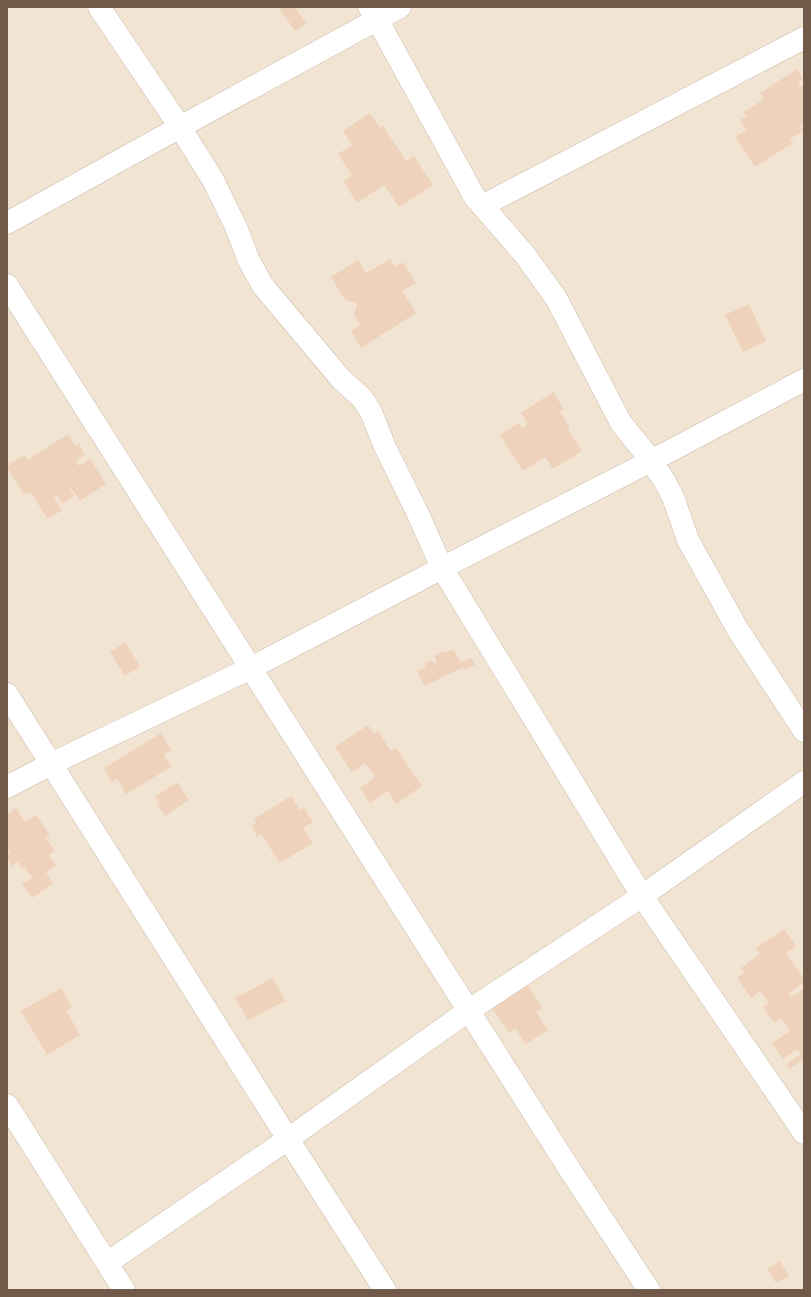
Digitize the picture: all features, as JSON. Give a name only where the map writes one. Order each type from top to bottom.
[{"type":"street","points":[[99,7],[180,127],[213,180],[236,227],[249,261],[263,286],[341,379],[362,398],[371,412],[385,447],[419,516],[442,568],[642,896],[804,1133]]},
{"type":"street","points":[[7,223],[180,127],[373,13],[400,7]]},
{"type":"street","points":[[373,13],[474,196],[525,255],[556,298],[621,423],[664,480],[673,497],[688,540],[738,630],[804,732]]},
{"type":"street","points":[[482,206],[804,38]]},
{"type":"street","points":[[7,285],[468,1011],[649,1290]]},
{"type":"street","points":[[7,787],[51,764],[250,668],[651,461],[804,380]]},
{"type":"street","points":[[7,694],[385,1290]]},
{"type":"street","points":[[107,1263],[288,1139],[468,1011],[642,896],[804,782]]},
{"type":"street","points":[[7,1105],[124,1290]]},
{"type":"shaded area","points":[[7,7],[804,7],[804,1290],[7,1290]]},
{"type":"building","points":[[278,7],[295,7],[306,23],[295,31]]},
{"type":"building","points":[[797,69],[803,79],[798,82],[801,87],[804,86],[804,122],[800,125],[804,130],[790,139],[793,143],[755,167],[735,137],[746,130],[740,120],[747,116],[744,112],[764,99],[760,93]]},
{"type":"building","points":[[370,113],[380,128],[383,126],[406,161],[414,156],[433,185],[399,207],[384,185],[357,203],[343,181],[352,175],[338,154],[352,145],[343,131]]},
{"type":"building","points":[[390,259],[396,267],[403,262],[416,283],[402,291],[416,313],[361,348],[351,331],[360,325],[354,315],[357,303],[345,300],[331,277],[358,260],[366,273]]},
{"type":"building","points":[[749,304],[766,341],[743,352],[725,315]]},
{"type":"building","points":[[553,392],[564,409],[560,412],[570,428],[568,429],[582,451],[553,469],[545,457],[523,471],[500,435],[519,423],[522,428],[528,424],[521,413]]},
{"type":"building","points":[[68,434],[75,446],[79,444],[85,455],[76,461],[79,466],[90,459],[106,484],[80,501],[71,488],[70,489],[74,496],[62,504],[57,495],[54,498],[62,510],[48,519],[30,492],[25,495],[7,466],[24,455],[28,460]]},
{"type":"building","points":[[125,642],[140,666],[125,676],[110,652]]},
{"type":"building","points":[[453,649],[461,662],[471,658],[475,665],[465,670],[464,667],[424,686],[417,671],[426,667],[424,664],[432,660],[434,664],[437,662],[434,656],[439,654],[438,653],[442,651],[443,653]]},
{"type":"building","points":[[368,725],[374,734],[378,731],[391,751],[396,748],[422,786],[396,804],[388,791],[370,803],[360,788],[375,777],[365,763],[352,772],[335,747]]},
{"type":"building","points":[[161,733],[171,750],[164,754],[171,767],[126,794],[117,779],[112,782],[104,768]]},
{"type":"building","points":[[177,782],[189,800],[165,816],[158,806],[160,805],[155,797]]},
{"type":"building","points":[[291,796],[300,810],[304,808],[313,822],[303,828],[313,843],[280,863],[261,834],[257,836],[251,826],[256,823],[254,819]]},
{"type":"building","points":[[16,808],[25,822],[36,815],[50,835],[46,838],[55,851],[49,855],[56,865],[46,872],[53,883],[32,898],[22,884],[32,878],[25,867],[22,868],[18,862],[12,866],[7,858],[7,854],[10,852],[7,847],[7,840],[9,839],[7,837],[7,814]]},
{"type":"building","points":[[784,929],[796,946],[786,953],[804,979],[804,982],[788,994],[791,997],[804,989],[804,1059],[790,1069],[787,1064],[801,1054],[797,1049],[783,1059],[772,1043],[790,1031],[781,1018],[774,1023],[763,1007],[769,1003],[760,991],[751,998],[737,978],[744,973],[741,968],[760,954],[756,948]]},
{"type":"building","points":[[273,978],[285,1001],[248,1020],[235,998]]},
{"type":"building","points":[[526,983],[542,1008],[536,1012],[548,1030],[526,1044],[515,1028],[509,1033],[491,1006]]},
{"type":"building","points":[[61,988],[72,1007],[66,1010],[80,1035],[47,1055],[21,1011]]},
{"type":"building","points":[[780,1261],[789,1276],[776,1283],[767,1269]]}]
